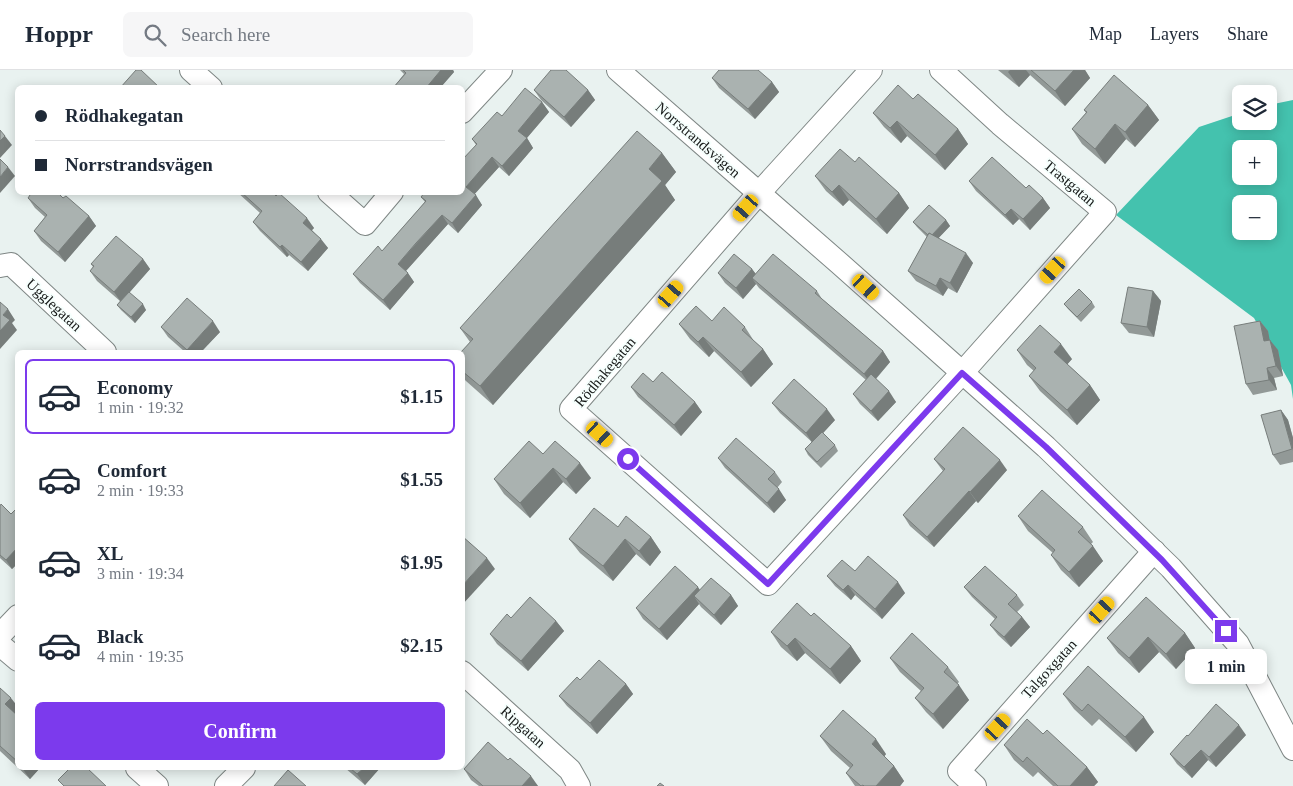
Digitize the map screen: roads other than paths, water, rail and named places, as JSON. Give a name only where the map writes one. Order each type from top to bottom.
[{"type":"street","points":[[191,70],[208,85]]},
{"type":"street","points":[[465,109],[501,70]]},
{"type":"street","name":"Norrstrandsvägen","points":[[618,70],[1046,447],[1171,568],[1238,644],[1293,749]]},
{"type":"street","points":[[759,193],[871,70]]},
{"type":"street","name":"Trastgatan","points":[[942,70],[1000,124],[1105,212],[962,373]]},
{"type":"street","name":"Rödhakegatan","points":[[759,193],[571,409],[768,584],[962,373]]},
{"type":"street","points":[[332,195],[365,224],[389,195]]},
{"type":"street","name":"Ugglegatan","points":[[0,266],[10,264],[103,350]]},
{"type":"street","name":"Talgoxgatan","points":[[975,786],[958,771],[1154,551]]},
{"type":"street","points":[[0,635],[15,619]]},
{"type":"street","points":[[0,645],[15,658]]},
{"type":"street","name":"Ripgatan","points":[[465,675],[570,770],[579,786]]},
{"type":"street","points":[[139,770],[158,786]]},
{"type":"street","points":[[226,786],[242,770]]}]
